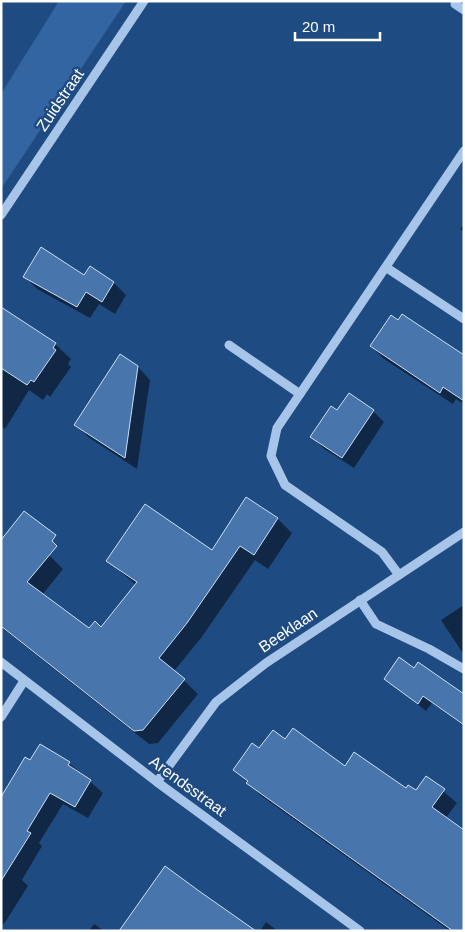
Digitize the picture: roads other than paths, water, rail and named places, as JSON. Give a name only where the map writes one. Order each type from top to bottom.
[{"type":"street","name":"Zuidstraat","points":[[1,215],[144,1]]},
{"type":"street","points":[[455,4],[464,10]]},
{"type":"street","points":[[399,575],[382,552],[286,485],[271,456],[277,428],[387,268],[464,151]]},
{"type":"street","points":[[387,268],[464,318]]},
{"type":"street","points":[[229,345],[300,394]]},
{"type":"street","name":"Beeklaan","points":[[157,782],[216,702],[266,663],[464,532]]},
{"type":"street","points":[[360,600],[376,624],[429,649],[464,669]]},
{"type":"street","name":"Arendsstraat","points":[[1,662],[157,782],[360,931]]},
{"type":"street","points":[[1,717],[24,681]]}]
